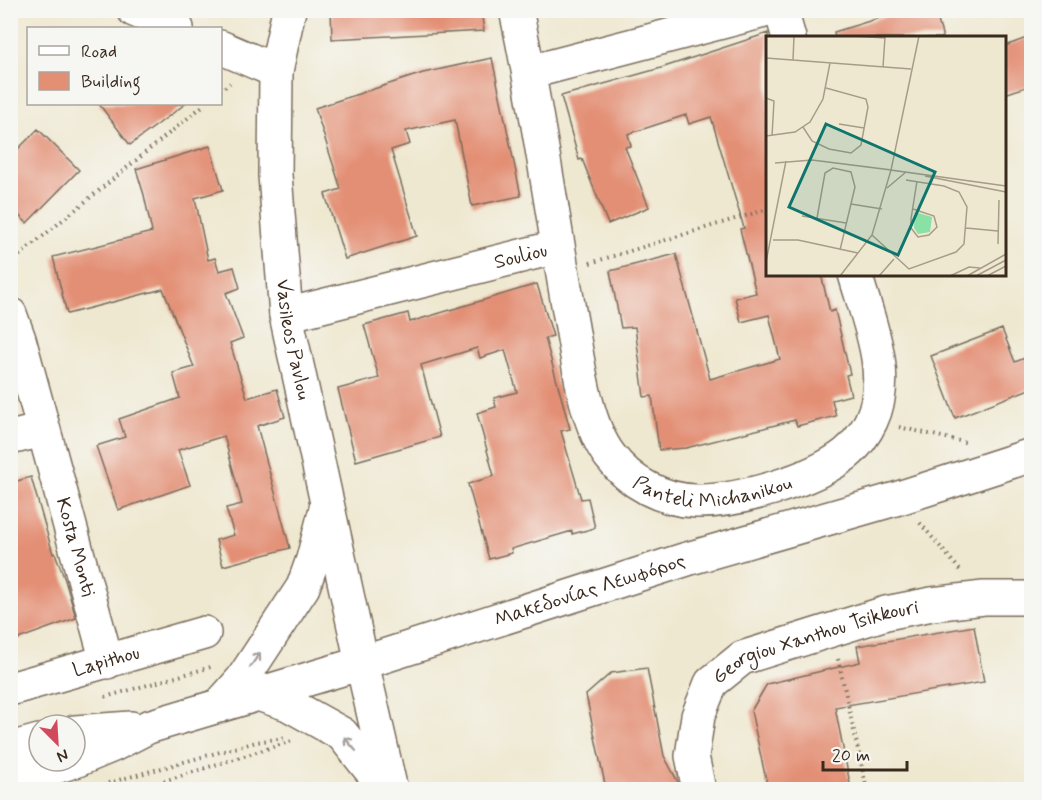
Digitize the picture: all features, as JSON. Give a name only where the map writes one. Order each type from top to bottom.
[{"type":"street","points":[[134,10],[175,27]]},
{"type":"street","name":"Vasileos Pavlou","points":[[289,10],[276,71],[275,175],[286,315],[391,789]]},
{"type":"street","name":"Souliou","points":[[286,315],[560,260],[530,72],[516,10]]},
{"type":"street","points":[[530,72],[768,10]]},
{"type":"street","points":[[781,10],[788,36]]},
{"type":"street","points":[[222,48],[276,71]]},
{"type":"street","name":"Panteli Michanikou","points":[[560,260],[585,394],[596,430],[608,454],[627,476],[642,485],[666,495],[696,501],[741,496],[787,483],[830,465],[849,452],[871,420],[877,400],[880,375],[877,352],[856,276]]},
{"type":"street","name":"Kosta Monti","points":[[10,314],[19,339],[106,662]]},
{"type":"street","points":[[10,438],[43,430]]},
{"type":"street","name":"Μακεδονίας Λεωφόρος","points":[[87,756],[148,728],[362,663],[687,559],[899,498],[1032,454]]},
{"type":"street","points":[[219,706],[242,680],[303,587],[327,505]]},
{"type":"street","name":"Georgiou Xanthou Tsikkouri","points":[[699,789],[692,756],[698,716],[711,683],[742,658],[886,613],[984,597],[1032,598]]},
{"type":"street","name":"Lapithou","points":[[10,689],[204,633]]},
{"type":"street","points":[[258,694],[288,704],[342,734],[387,789]]},
{"type":"street","name":"Μακεδονίας Λεωφόρος","points":[[87,731],[148,728]]},
{"type":"street","points":[[10,749],[27,744]]},
{"type":"street","name":"Μακεδονίας Λεωφόρος","points":[[10,782],[38,773]]},
{"type":"path","points":[[10,262],[204,105]]},
{"type":"path","points":[[560,260],[766,209]]},
{"type":"path","points":[[871,420],[971,444]]},
{"type":"path","points":[[899,498],[984,597]]},
{"type":"path","points":[[831,629],[867,789]]},
{"type":"path","points":[[135,789],[296,740]]},
{"type":"path","points":[[107,783],[256,742]]},
{"type":"building","points":[[331,10],[481,10],[484,31],[332,39]]},
{"type":"building","points":[[905,10],[935,10],[942,36],[835,36],[834,32]]},
{"type":"building","points":[[768,33],[766,36],[766,276],[821,276],[830,312],[835,310],[850,374],[846,375],[851,395],[832,400],[836,416],[797,426],[795,420],[686,448],[659,450],[652,396],[644,397],[635,327],[621,328],[610,271],[676,254],[710,379],[780,359],[769,315],[741,322],[735,298],[756,293],[740,229],[744,228],[711,117],[689,124],[686,115],[628,134],[631,146],[625,147],[649,207],[608,224],[582,159],[579,160],[561,96],[661,68]]},
{"type":"building","points":[[1032,36],[1032,85],[1006,94],[1006,46]]},
{"type":"building","points":[[492,58],[521,196],[472,206],[455,120],[406,131],[410,144],[391,150],[417,236],[345,259],[325,194],[341,189],[315,108],[423,73]]},
{"type":"building","points":[[100,105],[184,105],[130,145]]},
{"type":"building","points":[[38,129],[79,170],[27,223],[10,207],[10,157]]},
{"type":"building","points":[[210,146],[223,190],[195,198],[208,260],[215,258],[219,271],[234,267],[240,288],[226,293],[243,338],[230,343],[247,398],[277,389],[285,417],[257,426],[290,548],[223,566],[216,540],[234,535],[226,508],[242,504],[224,436],[178,450],[190,485],[118,510],[96,446],[125,437],[119,419],[180,398],[173,373],[194,367],[163,289],[67,314],[53,257],[152,232],[136,169]]},
{"type":"building","points":[[537,284],[553,336],[545,338],[570,429],[561,431],[581,499],[588,498],[595,528],[572,534],[572,531],[511,549],[512,553],[489,559],[468,484],[494,476],[477,413],[496,407],[494,398],[517,392],[505,350],[480,358],[477,348],[421,365],[440,437],[356,461],[338,389],[379,378],[364,325],[408,313],[410,322]]},
{"type":"building","points":[[1002,329],[1015,362],[1032,355],[1032,388],[955,418],[931,356]]},
{"type":"building","points":[[31,477],[53,554],[55,553],[65,580],[76,618],[10,642],[10,483]]},
{"type":"building","points":[[974,626],[984,682],[835,707],[851,789],[768,789],[751,711],[767,684],[860,662],[857,646]]},
{"type":"building","points":[[647,668],[664,756],[680,789],[606,789],[586,695],[611,673]]}]
